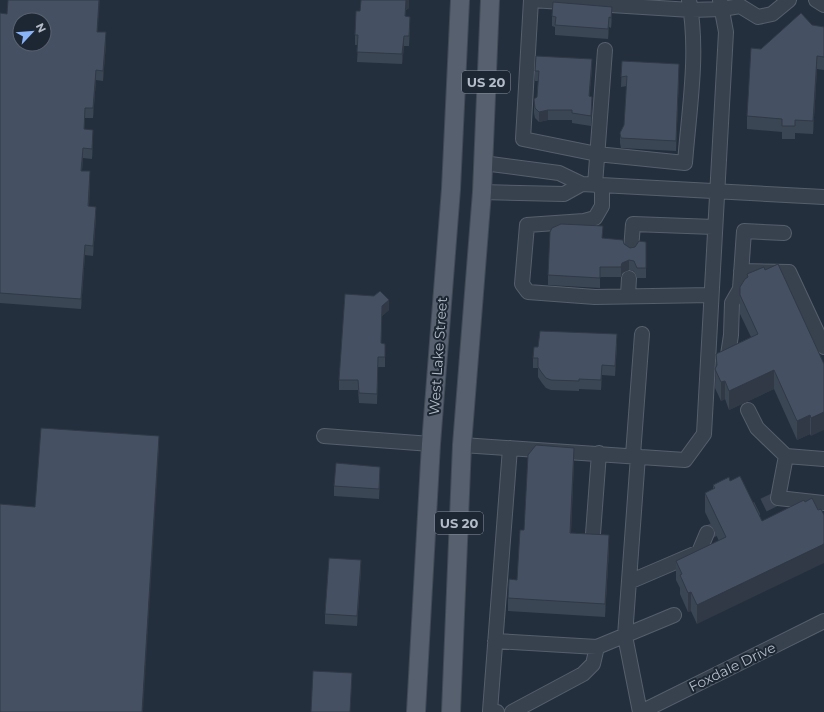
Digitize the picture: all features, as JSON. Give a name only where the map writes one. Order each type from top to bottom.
[{"type":"main road","name":"West Lake Street","points":[[416,712],[431,444],[451,182],[460,0]]},
{"type":"main road","name":"US 20","points":[[451,712],[462,445],[482,192],[490,0]]},
{"type":"street","points":[[690,5],[694,41],[685,163],[597,154],[523,139],[531,0],[690,5],[742,3],[758,17],[772,14],[789,0]]},
{"type":"street","points":[[816,0],[824,5]]},
{"type":"street","points":[[462,445],[599,453],[684,460],[704,434],[714,227],[726,32],[721,5]]},
{"type":"street","points":[[606,50],[593,184],[602,206],[595,218],[584,221],[527,225],[522,284],[528,292],[596,297],[711,295]]},
{"type":"street","points":[[483,163],[559,173],[593,184],[824,197]]},
{"type":"street","points":[[482,192],[564,194],[593,184]]},
{"type":"street","points":[[631,250],[633,224],[714,227]]},
{"type":"street","points":[[728,355],[731,335],[732,303],[740,289],[744,231],[784,234]]},
{"type":"street","points":[[741,271],[789,272],[824,347]]},
{"type":"street","points":[[628,296],[629,278]]},
{"type":"street","points":[[641,712],[625,636],[642,334]]},
{"type":"street","points":[[709,334],[731,335]]},
{"type":"street","points":[[748,410],[757,428],[786,456],[824,459]]},
{"type":"street","points":[[324,436],[431,444]]},
{"type":"street","points":[[498,712],[490,711],[510,448]]},
{"type":"street","points":[[593,534],[599,453]]},
{"type":"street","points":[[786,456],[778,498],[824,503]]},
{"type":"street","points":[[629,582],[698,552],[706,532]]},
{"type":"street","points":[[495,641],[596,648],[674,614]]},
{"type":"street","name":"Foxdale Drive","points":[[641,712],[824,621]]},
{"type":"street","points":[[512,712],[583,674],[593,664],[596,648]]},
{"type":"building","points":[[8,0],[99,0],[97,32],[106,32],[103,71],[96,70],[93,108],[85,108],[84,129],[93,130],[92,149],[83,148],[81,171],[90,171],[88,206],[96,207],[93,246],[85,245],[81,299],[0,293],[0,13],[7,14]]},
{"type":"building","points":[[361,0],[406,0],[405,16],[410,17],[409,36],[404,36],[402,54],[357,52],[358,35],[355,35],[356,11],[360,11]]},
{"type":"building","points":[[553,2],[612,7],[608,29],[555,25],[556,17],[552,16]]},
{"type":"building","points":[[801,13],[812,25],[824,27],[824,57],[817,56],[813,121],[795,120],[795,126],[782,126],[782,119],[747,116],[751,48],[761,49]]},
{"type":"building","points":[[536,56],[592,59],[589,96],[592,97],[591,116],[572,113],[572,110],[548,110],[539,112],[535,108],[534,99],[537,97],[539,71],[535,71]]},
{"type":"building","points":[[622,61],[679,64],[676,141],[621,138],[620,133],[624,125],[627,76],[621,77]]},
{"type":"building","points":[[561,224],[603,226],[602,238],[623,240],[624,244],[630,248],[635,247],[639,241],[646,242],[646,268],[637,268],[634,261],[629,260],[622,263],[621,267],[600,267],[600,278],[548,275],[550,232],[552,228]]},
{"type":"building","points":[[778,264],[824,364],[824,412],[811,418],[810,415],[797,421],[774,370],[729,391],[725,381],[721,382],[715,369],[717,365],[716,354],[758,334],[740,295],[740,287],[748,277],[747,274],[764,267],[765,270]]},
{"type":"building","points":[[380,291],[389,300],[382,306],[381,343],[385,344],[385,357],[378,357],[377,394],[359,393],[358,380],[339,380],[345,294],[374,296]]},
{"type":"building","points":[[540,331],[617,334],[615,366],[602,365],[601,380],[551,380],[546,378],[538,367],[538,358],[533,358],[534,347],[538,347]]},
{"type":"building","points":[[41,428],[159,436],[142,712],[0,712],[0,504],[35,507]]},
{"type":"building","points":[[536,445],[574,448],[570,533],[609,535],[605,604],[508,598],[509,579],[517,580],[520,530],[524,530],[528,455]]},
{"type":"building","points":[[336,463],[380,467],[379,489],[334,486]]},
{"type":"building","points":[[740,476],[762,521],[804,500],[805,502],[812,498],[818,510],[821,509],[824,515],[824,544],[697,605],[691,592],[688,593],[676,561],[726,537],[705,493],[715,488],[713,485],[729,477],[730,481]]},
{"type":"building","points":[[329,558],[361,560],[357,616],[325,614]]},
{"type":"building","points":[[313,671],[352,673],[350,712],[311,712]]},
{"type":"tunnel","points":[[707,533],[778,498]]}]
